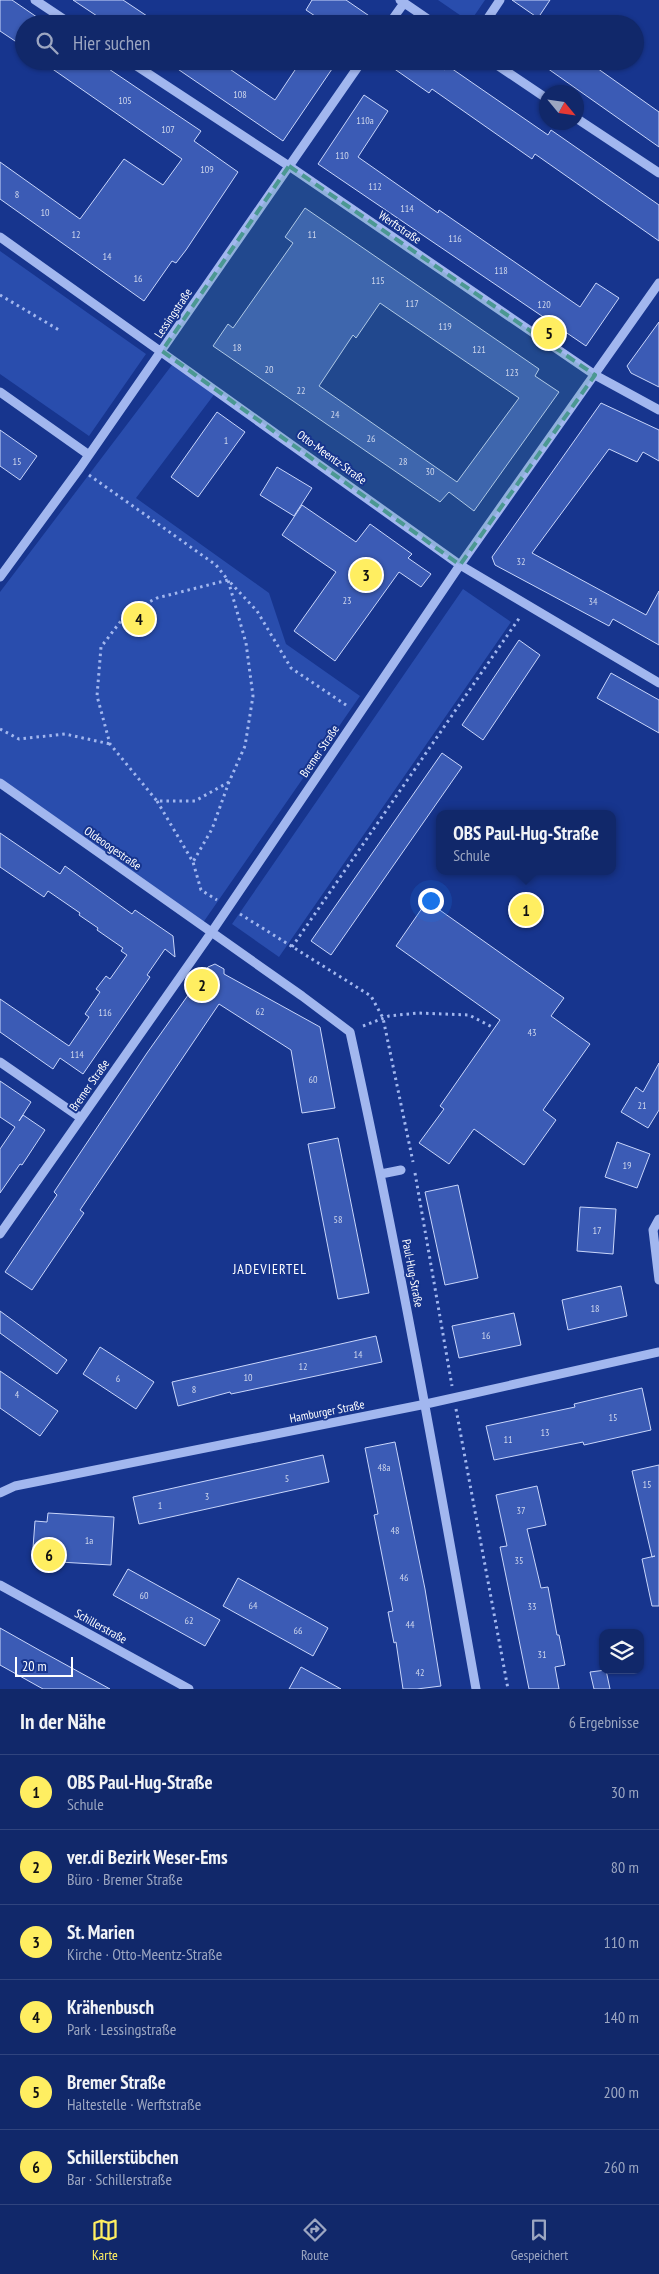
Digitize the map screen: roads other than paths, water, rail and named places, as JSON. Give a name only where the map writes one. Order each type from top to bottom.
[{"type":"street","points":[[35,0],[58,15]]},
{"type":"street","points":[[490,15],[500,0]]},
{"type":"street","points":[[394,15],[402,1],[422,15]]},
{"type":"street","name":"Werftstraße","points":[[143,70],[289,166],[595,375],[659,410]]},
{"type":"street","name":"Lessingstraße","points":[[0,577],[80,468],[356,70]]},
{"type":"street","points":[[504,70],[539,93]]},
{"type":"street","points":[[584,123],[659,173]]},
{"type":"street","name":"Otto-Meentz-Straße","points":[[0,237],[460,565],[659,683]]},
{"type":"street","name":"Bremer Straße","points":[[0,1234],[229,907],[460,565],[659,283]]},
{"type":"street","points":[[0,392],[89,455]]},
{"type":"street","name":"Oldeoogestraße","points":[[0,783],[211,933]]},
{"type":"street","name":"Paul-Hug-Straße","points":[[211,933],[350,1032],[381,1174],[426,1404],[476,1689]]},
{"type":"street","points":[[0,1062],[81,1118]]},
{"type":"street","points":[[381,1174],[401,1170]]},
{"type":"street","points":[[659,1219],[653,1230],[659,1280]]},
{"type":"street","name":"Hamburger Straße","points":[[0,1493],[15,1486],[426,1404],[659,1352]]},
{"type":"street","name":"Schillerstraße","points":[[0,1585],[189,1689]]},
{"type":"place","name":"Bremer Straße","points":[[549,333]]},
{"type":"place","name":"St. Marien","points":[[366,575]]},
{"type":"place","name":"Krähenbusch","points":[[139,619]]},
{"type":"place","name":"OBS Paul-Hug-Straße","points":[[526,910]]},
{"type":"place","name":"ver.di Bezirk Weser-Ems","points":[[202,985]]},
{"type":"place","name":"Schillerstübchen","points":[[49,1555]]},
{"type":"district","name":"JADEVIERTEL","points":[[270,1269]]}]
